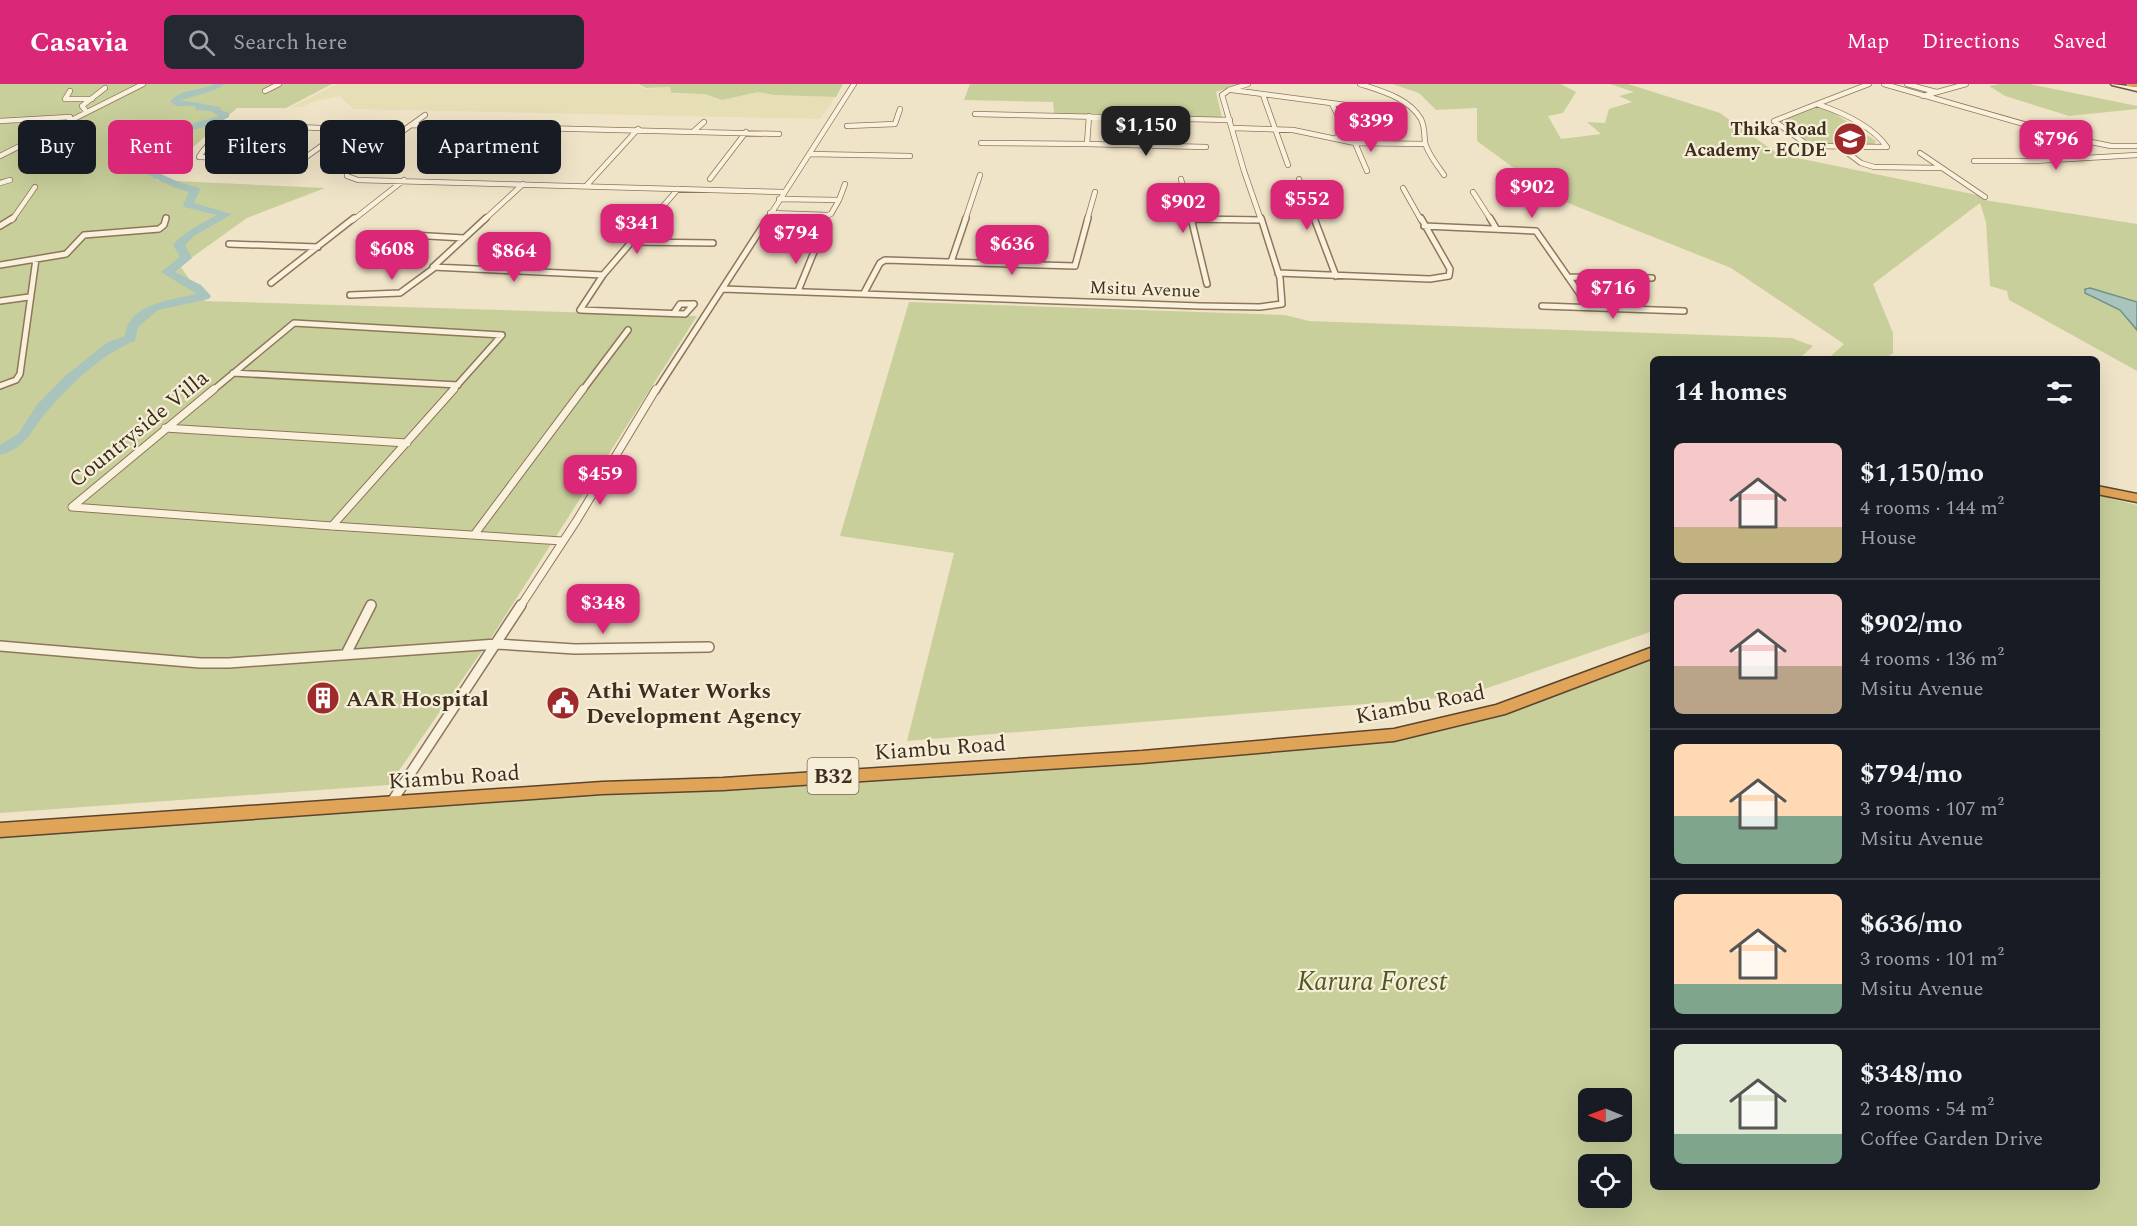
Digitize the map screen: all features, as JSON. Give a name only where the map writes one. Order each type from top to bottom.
[{"type":"highway","points":[[2100,491],[2137,498]]},
{"type":"highway","name":"Kiambu Road","points":[[0,830],[602,788],[723,784],[1142,757],[1394,735],[1447,725],[1499,710],[1650,653]]},
{"type":"main road","points":[[2114,84],[2134,87]]},
{"type":"street","points":[[0,156],[143,84]]},
{"type":"street","points":[[265,92],[279,84]]},
{"type":"street","points":[[391,804],[497,644],[684,344],[723,289],[854,84]]},
{"type":"street","points":[[1229,90],[1248,84]]},
{"type":"street","points":[[1360,84],[1391,94],[1408,104],[1427,133],[1425,144],[1444,175]]},
{"type":"street","points":[[1815,105],[1841,112],[1888,147],[1805,144],[1774,121],[1815,105],[1869,84]]},
{"type":"street","points":[[1884,84],[2076,139],[2120,146],[2137,146]]},
{"type":"street","points":[[1907,84],[1937,92]]},
{"type":"street","points":[[1923,96],[1966,84]]},
{"type":"street","points":[[86,111],[81,106],[105,88]]},
{"type":"street","points":[[1229,90],[1361,107]]},
{"type":"street","name":"Msitu Avenue","points":[[723,289],[1260,307],[1278,305],[1283,302],[1278,273],[1222,95],[1229,90]]},
{"type":"street","points":[[70,91],[65,99],[92,99]]},
{"type":"street","points":[[1263,95],[1288,165]]},
{"type":"street","points":[[1332,104],[1345,130],[1336,138]]},
{"type":"street","points":[[847,126],[895,124],[900,109]]},
{"type":"street","points":[[975,114],[1230,120]]},
{"type":"street","points":[[405,128],[425,115]]},
{"type":"street","points":[[1087,144],[1089,116]]},
{"type":"street","points":[[0,121],[74,117]]},
{"type":"street","points":[[694,131],[704,122]]},
{"type":"street","points":[[248,125],[345,129],[326,143],[306,157],[297,160],[205,158],[199,155],[222,135],[248,125]]},
{"type":"street","points":[[410,125],[417,125]]},
{"type":"street","points":[[561,128],[779,134]]},
{"type":"street","points":[[1233,128],[1296,130],[1354,143],[1425,144]]},
{"type":"street","points":[[586,186],[638,129]]},
{"type":"street","points":[[710,179],[746,132]]},
{"type":"street","points":[[981,143],[1206,147]]},
{"type":"street","points":[[1354,143],[1367,171]]},
{"type":"street","points":[[2120,146],[2137,154]]},
{"type":"street","points":[[1840,147],[1861,163],[1874,167],[1941,168]]},
{"type":"street","points":[[1920,153],[1985,197]]},
{"type":"street","points":[[810,154],[910,156]]},
{"type":"street","points":[[1974,161],[2034,161],[2137,154]]},
{"type":"street","points":[[347,174],[358,180],[678,189],[839,200]]},
{"type":"street","points":[[951,262],[980,175]]},
{"type":"street","points":[[1181,179],[1207,284]]},
{"type":"street","points":[[1299,179],[1336,276]]},
{"type":"street","points":[[0,183],[10,180]]},
{"type":"street","points":[[271,283],[405,180]]},
{"type":"street","points":[[350,295],[400,292],[434,267],[523,184]]},
{"type":"street","points":[[770,213],[831,214],[845,184]]},
{"type":"street","points":[[0,226],[12,220],[35,187]]},
{"type":"street","points":[[1278,273],[1430,279],[1449,276],[1450,269],[1403,188]]},
{"type":"street","points":[[674,313],[584,311],[580,308],[603,275],[678,189]]},
{"type":"street","points":[[864,293],[882,261],[1075,266],[1095,192]]},
{"type":"street","points":[[1473,192],[1497,228]]},
{"type":"street","points":[[84,235],[155,230],[164,225],[166,218]]},
{"type":"street","points":[[1191,219],[1261,220]]},
{"type":"street","points":[[0,265],[74,251],[88,225]]},
{"type":"street","points":[[1424,226],[1523,229],[1540,234],[1589,307]]},
{"type":"street","points":[[411,235],[464,238]]},
{"type":"street","points":[[633,242],[713,243]]},
{"type":"street","points":[[229,244],[319,247]]},
{"type":"street","points":[[798,291],[816,248]]},
{"type":"street","points":[[0,386],[16,380],[20,374],[28,297],[36,259]]},
{"type":"street","points":[[434,267],[603,275]]},
{"type":"street","points":[[1568,277],[1652,278]]},
{"type":"street","points":[[0,301],[28,297]]},
{"type":"street","points":[[1542,306],[1684,311]]},
{"type":"street","name":"Countryside Villa","points":[[458,385],[502,334],[294,323],[72,507],[562,541]]},
{"type":"street","points":[[474,535],[628,330]]},
{"type":"street","points":[[233,373],[458,385]]},
{"type":"street","points":[[332,526],[458,385]]},
{"type":"street","points":[[165,428],[407,443]]},
{"type":"street","points":[[346,654],[371,605]]},
{"type":"street","points":[[0,646],[200,663],[497,644],[574,648],[709,647]]},
{"type":"shaded area","points":[[337,84],[636,84],[645,89],[669,87],[671,94],[704,94],[722,100],[759,92],[773,95],[835,97],[820,119],[353,109],[340,96],[315,101],[301,107],[292,107]]},
{"type":"green space","points":[[0,84],[332,84],[286,108],[237,108],[224,120],[205,120],[205,136],[193,147],[193,120],[108,120],[108,174],[163,174],[156,180],[325,188],[247,218],[180,266],[205,301],[697,316],[491,638],[389,785],[0,813]]},
{"type":"green space","points":[[638,84],[843,84],[836,97],[774,95],[758,92],[722,100],[705,94],[671,93],[670,87],[646,88]]},
{"type":"green space","points":[[970,84],[1240,84],[1216,92],[1222,118],[1054,114],[1053,102],[964,100]]},
{"type":"green space","points":[[1392,84],[1561,84],[1576,92],[1563,113],[1548,116],[1561,139],[1601,134],[1587,122],[1605,123],[1609,109],[1632,102],[1619,96],[1634,92],[1610,84],[1628,84],[1720,113],[1778,154],[1987,197],[1984,200],[2137,224],[2137,371],[2009,300],[2007,291],[1990,286],[1986,222],[1980,203],[1873,284],[1893,333],[1893,353],[1889,356],[1831,356],[1844,344],[1731,268],[1553,197],[1477,141],[1477,108],[1436,110],[1419,93]]},
{"type":"green space","points":[[2030,84],[2137,106],[2137,109],[2069,116],[2005,96],[1989,86]]},
{"type":"green space","points":[[1818,107],[1831,111],[1876,141],[1874,145],[1812,144],[1780,122]]},
{"type":"green space","points":[[909,302],[1285,315],[1309,321],[1792,338],[1813,346],[1802,356],[1650,356],[1650,632],[1464,696],[907,741],[954,553],[840,536]]},
{"type":"green space","name":"Karura Forest","points":[[2100,496],[2137,505],[2137,1226],[0,1226],[0,832],[1371,736],[1481,721],[1650,660],[1650,1190],[2100,1190]]},
{"type":"water","points":[[2090,288],[2137,302],[2137,330],[2120,310],[2085,293],[2085,289]]},
{"type":"waterway","points":[[0,451],[24,436],[41,409],[69,380],[113,345],[131,338],[132,326],[154,307],[205,296],[193,285],[167,272],[186,258],[179,245],[190,234],[227,214],[188,205],[195,190],[177,185],[135,166],[188,143],[171,137],[177,131],[213,122],[226,115],[215,111],[217,109],[199,108],[200,105],[197,104],[174,102],[195,91],[216,88],[220,84]]},
{"type":"place","name":"Thika Road Academy - ECDE","points":[[1850,139]]},
{"type":"place","name":"AAR Hospital","points":[[323,698]]},
{"type":"place","name":"Athi Water Works Development Agency","points":[[563,703]]}]
